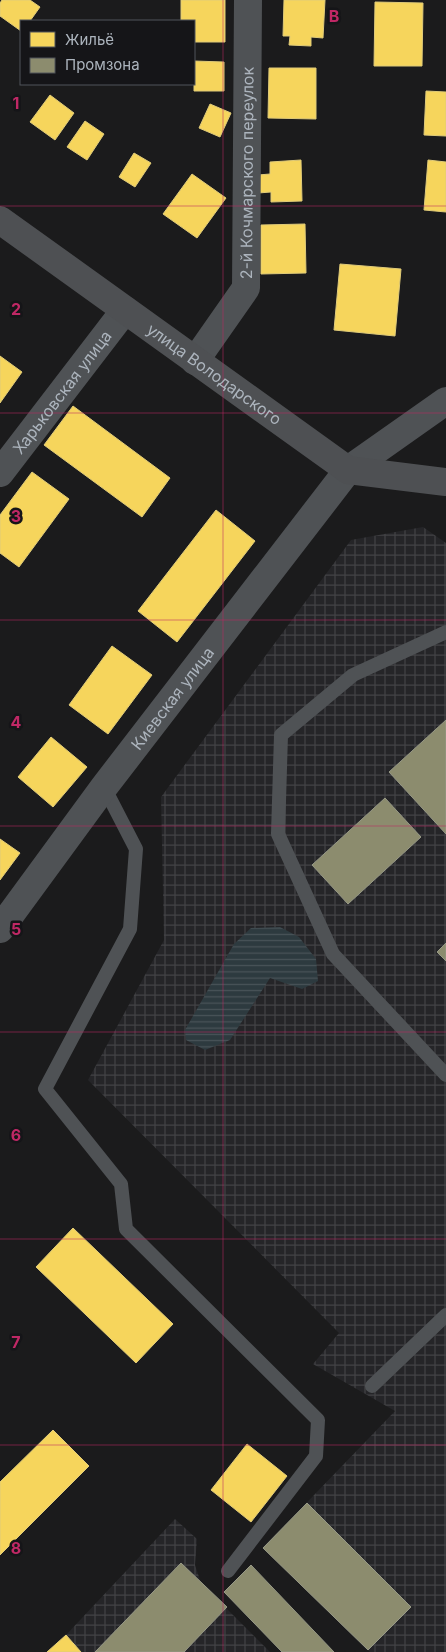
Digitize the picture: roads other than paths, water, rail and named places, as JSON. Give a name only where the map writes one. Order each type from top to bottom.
[{"type":"main road","name":"улица Володарского","points":[[0,220],[348,470],[446,482]]},
{"type":"street","name":"2-й Кочмарского переулок","points":[[195,361],[246,288],[248,0]]},
{"type":"street","name":"Харьковская улица","points":[[0,473],[125,310]]},
{"type":"street","name":"Киевская улица","points":[[0,929],[104,787],[348,470],[446,401]]},
{"type":"lane","points":[[446,632],[353,676],[281,735],[278,834],[333,954],[446,1075]]},
{"type":"lane","points":[[104,787],[136,849],[130,929],[44,1089],[121,1184],[126,1229],[318,1420],[316,1456],[228,1571]]},
{"type":"lane","points":[[372,1386],[446,1315]]}]
